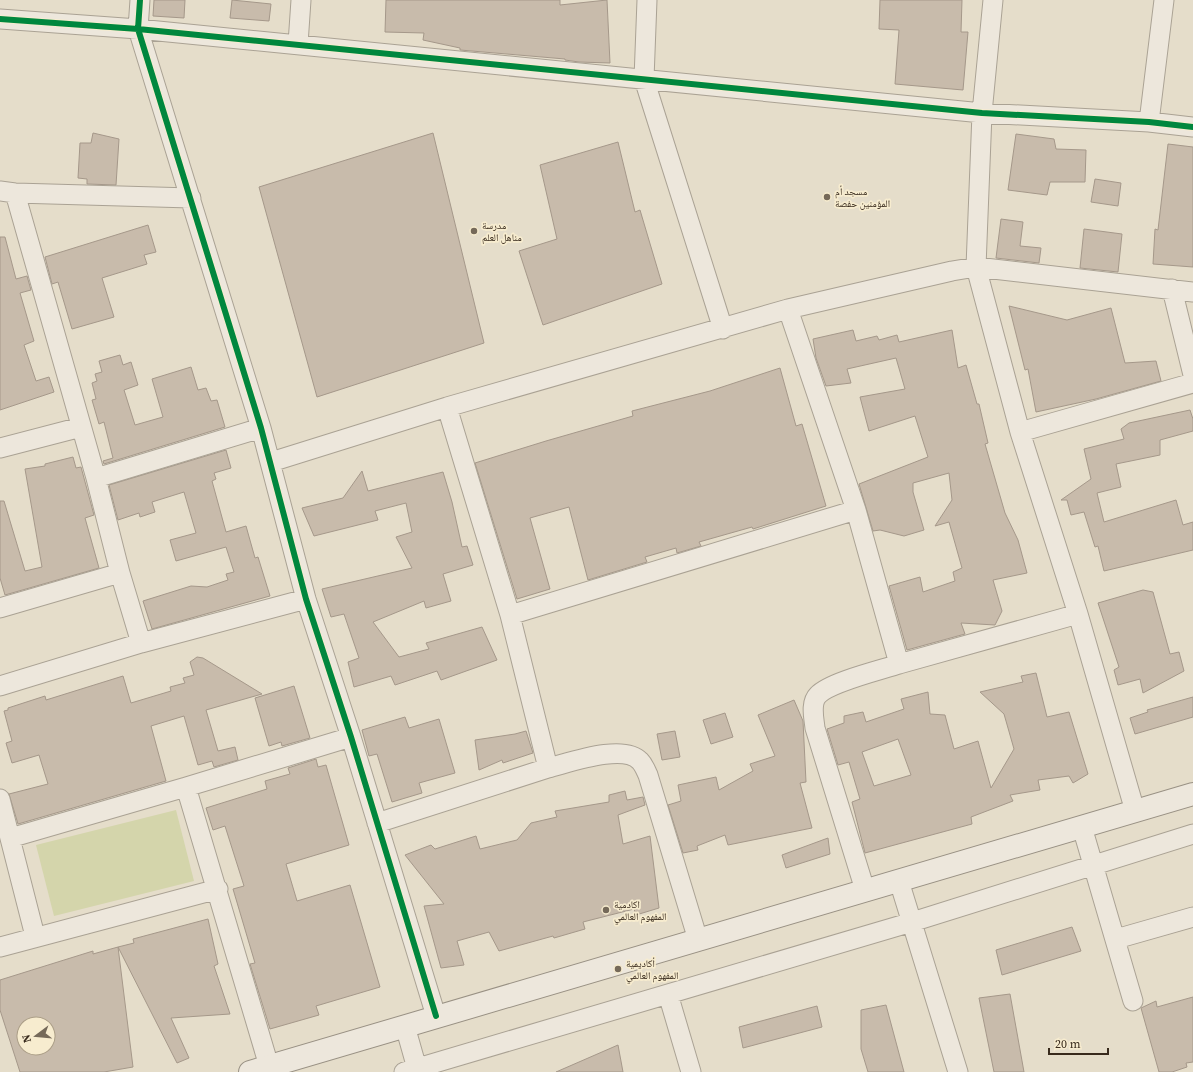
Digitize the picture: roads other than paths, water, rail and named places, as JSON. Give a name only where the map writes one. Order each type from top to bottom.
[{"type":"main road","points":[[259,1069],[1193,794]]},
{"type":"street","points":[[140,0],[138,29],[261,428],[306,600],[351,737],[436,1016]]},
{"type":"street","points":[[298,44],[301,0]]},
{"type":"street","points":[[647,0],[644,79],[723,329]]},
{"type":"street","points":[[993,0],[982,113],[976,267],[1020,432],[1078,614],[1135,811]]},
{"type":"street","points":[[1149,122],[1164,0]]},
{"type":"street","points":[[0,19],[138,29],[298,44],[982,113],[1149,122],[1193,126]]},
{"type":"street","points":[[142,643],[120,573],[96,478],[81,427],[8,192],[191,198]]},
{"type":"street","points":[[271,462],[447,407],[723,329],[788,309],[952,271],[976,267],[1193,292]]},
{"type":"street","points":[[1172,289],[1193,375]]},
{"type":"street","points":[[788,309],[856,510],[899,664]]},
{"type":"street","points":[[1020,432],[1193,383]]},
{"type":"street","points":[[447,407],[510,614],[548,768]]},
{"type":"street","points":[[0,448],[81,427]]},
{"type":"street","points":[[96,478],[261,428]]},
{"type":"street","points":[[510,614],[856,510]]},
{"type":"street","points":[[0,608],[120,573]]},
{"type":"street","points":[[0,686],[142,643],[306,600]]},
{"type":"street","points":[[865,890],[815,728],[812,710],[817,695],[829,686],[899,664],[1078,614]]},
{"type":"street","points":[[10,838],[351,737]]},
{"type":"street","points":[[377,823],[548,768],[605,754],[622,754],[640,761],[648,775],[698,940]]},
{"type":"street","points":[[186,787],[218,889],[259,1069]]},
{"type":"street","points":[[0,799],[35,936]]},
{"type":"street","points":[[1082,827],[1133,1001]]},
{"type":"street","points":[[405,1026],[413,1071],[912,922],[1193,834]]},
{"type":"street","points":[[899,880],[958,1072]]},
{"type":"street","points":[[0,947],[35,936],[218,889]]},
{"type":"street","points":[[1116,939],[1193,917]]},
{"type":"street","points":[[668,994],[691,1072]]},
{"type":"place","name":"مسجد أم المؤمنين حفصة","points":[[827,197]]},
{"type":"place","name":"مدرسة مناهل العلم","points":[[474,231]]},
{"type":"place","name":"اكادمية المفهوم العالمي","points":[[606,910]]},
{"type":"place","name":"أكاديمية المفهوم العالمي","points":[[618,969]]}]
